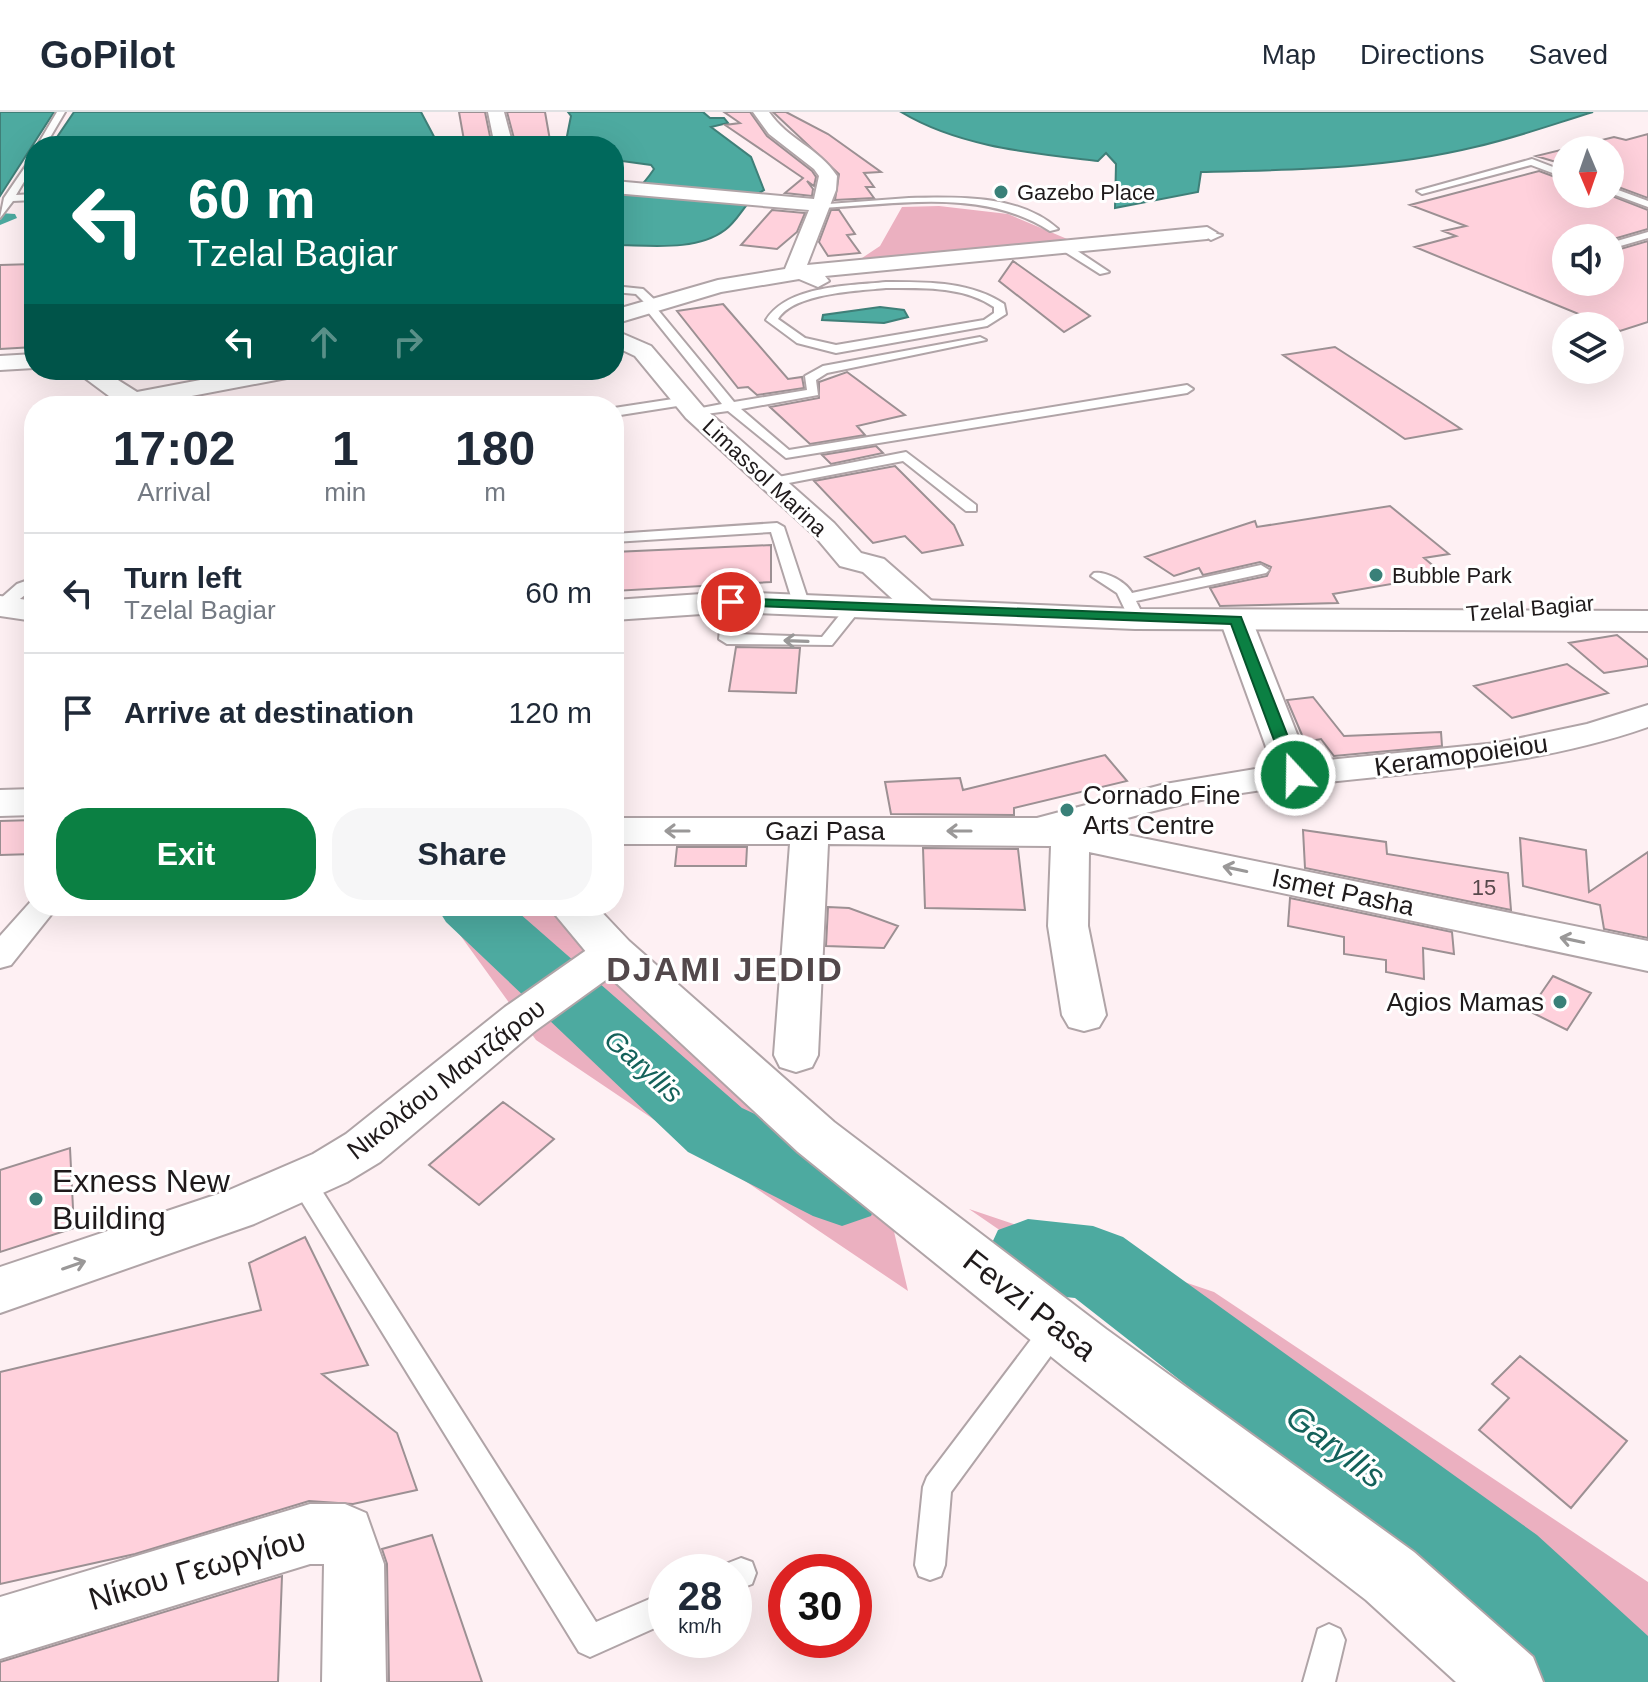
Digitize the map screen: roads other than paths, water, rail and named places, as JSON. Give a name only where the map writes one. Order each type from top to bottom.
[{"type":"main road","name":"Tzelal Bagiar","points":[[1413,619],[1533,606],[1648,599]]},
{"type":"main road","name":"Tzelal Bagiar","points":[[624,609],[731,602],[922,609],[1132,609],[1236,620],[1648,621]]},
{"type":"main road","points":[[0,803],[24,802]]},
{"type":"main road","name":"Fevzi Pasa","points":[[575,916],[599,963],[1057,1326],[1390,1576],[1508,1682]]},
{"type":"street","points":[[496,112],[502,136]]},
{"type":"street","points":[[761,112],[769,125],[809,152],[826,171],[829,182],[795,268],[819,282]]},
{"type":"street","points":[[624,189],[820,205]]},
{"type":"street","points":[[624,314],[718,286],[819,282],[1062,250],[1209,235]]},
{"type":"street","name":"Limassol Marina","points":[[624,342],[643,351],[690,407],[773,482],[851,560],[873,565],[922,609]]},
{"type":"street","points":[[0,363],[24,362]]},
{"type":"street","points":[[107,380],[123,396]]},
{"type":"street","points":[[165,396],[243,380]]},
{"type":"street","points":[[851,560],[858,587],[856,605]]},
{"type":"street","points":[[1236,620],[1295,775]]},
{"type":"street","name":"Keramopoieiou","points":[[1053,834],[1165,794],[1295,775],[1495,755],[1554,743],[1648,715]]},
{"type":"street","name":"Gazi Pasa","points":[[624,831],[1053,834]]},
{"type":"street","points":[[796,1055],[810,831]]},
{"type":"street","points":[[1053,834],[1084,1015]]},
{"type":"street","name":"Ismet Pasha","points":[[1053,834],[1648,956]]},
{"type":"street","points":[[0,957],[35,916]]},
{"type":"street","name":"Νικολάου Μαντζάρου","points":[[0,1290],[237,1209],[303,1182],[363,1148],[520,1019],[599,963]]},
{"type":"street","name":"Νίκου Γεωργίου","points":[[0,1628],[310,1534],[345,1534],[354,1564],[354,1682]]},
{"type":"lane","points":[[47,136],[61,112]]},
{"type":"lane","points":[[1422,191],[1532,162],[1552,170]]},
{"type":"lane","points":[[2,212],[24,173]]},
{"type":"lane","points":[[1624,195],[1648,204]]},
{"type":"lane","points":[[9,198],[24,197]]},
{"type":"lane","points":[[820,205],[944,200],[1032,212],[1053,229]]},
{"type":"lane","points":[[1624,242],[1648,235]]},
{"type":"lane","points":[[1062,250],[1104,272]]},
{"type":"lane","points":[[1062,250],[1085,275]]},
{"type":"lane","points":[[819,282],[922,285],[994,300],[1000,306],[1000,314],[987,323],[836,349],[812,346],[788,335],[772,320],[774,312],[783,304],[819,282]]},
{"type":"lane","points":[[624,290],[639,291],[653,304],[652,310],[730,406],[786,454],[1187,389]]},
{"type":"lane","points":[[624,411],[730,406],[814,392],[809,379],[823,370],[980,340]]},
{"type":"lane","points":[[842,445],[864,464]]},
{"type":"lane","points":[[773,482],[906,456],[971,508]]},
{"type":"lane","points":[[624,537],[777,527],[801,603]]},
{"type":"lane","points":[[1099,576],[1123,590],[1132,609],[1261,570]]},
{"type":"lane","points":[[731,602],[727,639],[826,642],[856,605]]},
{"type":"lane","points":[[303,1182],[590,1641],[648,1615]]},
{"type":"lane","points":[[930,1565],[937,1487],[1057,1326]]},
{"type":"lane","points":[[1319,1682],[1329,1640]]},
{"type":"water","points":[[0,112],[54,112],[39,136],[24,136],[24,159],[0,196]]},
{"type":"water","points":[[74,112],[421,112],[434,136],[58,136]]},
{"type":"water","points":[[568,112],[703,112],[710,118],[724,118],[728,123],[711,127],[751,157],[764,190],[725,230],[713,237],[671,246],[624,245],[624,195],[637,188],[654,169],[651,165],[624,161],[624,136],[567,136],[571,116]]},
{"type":"water","points":[[901,112],[1593,112],[1490,143],[1407,160],[1339,167],[1201,172],[1198,192],[1115,208],[1116,164],[1106,153],[1098,161],[996,147],[947,133]]},
{"type":"water","points":[[880,307],[904,310],[908,317],[884,323],[822,320],[823,315]]},
{"type":"waterway","points":[[0,219],[8,218]]},
{"type":"waterway","name":"Garyllis","points":[[480,916],[715,1130],[842,1192]]},
{"type":"waterway","name":"Garyllis","points":[[1028,1256],[1093,1263],[1502,1570],[1620,1682]]},
{"type":"place","name":"Gazebo Place","points":[[1001,192]]},
{"type":"place","name":"Bubble Park","points":[[1376,575]]},
{"type":"place","name":"Cornado Fine Arts Centre","points":[[1067,810]]},
{"type":"place","name":"Agios Mamas","points":[[1560,1002]]},
{"type":"place","name":"Exness New Building","points":[[36,1199]]},
{"type":"district","name":"DJAMI JEDID","points":[[725,969]]}]
